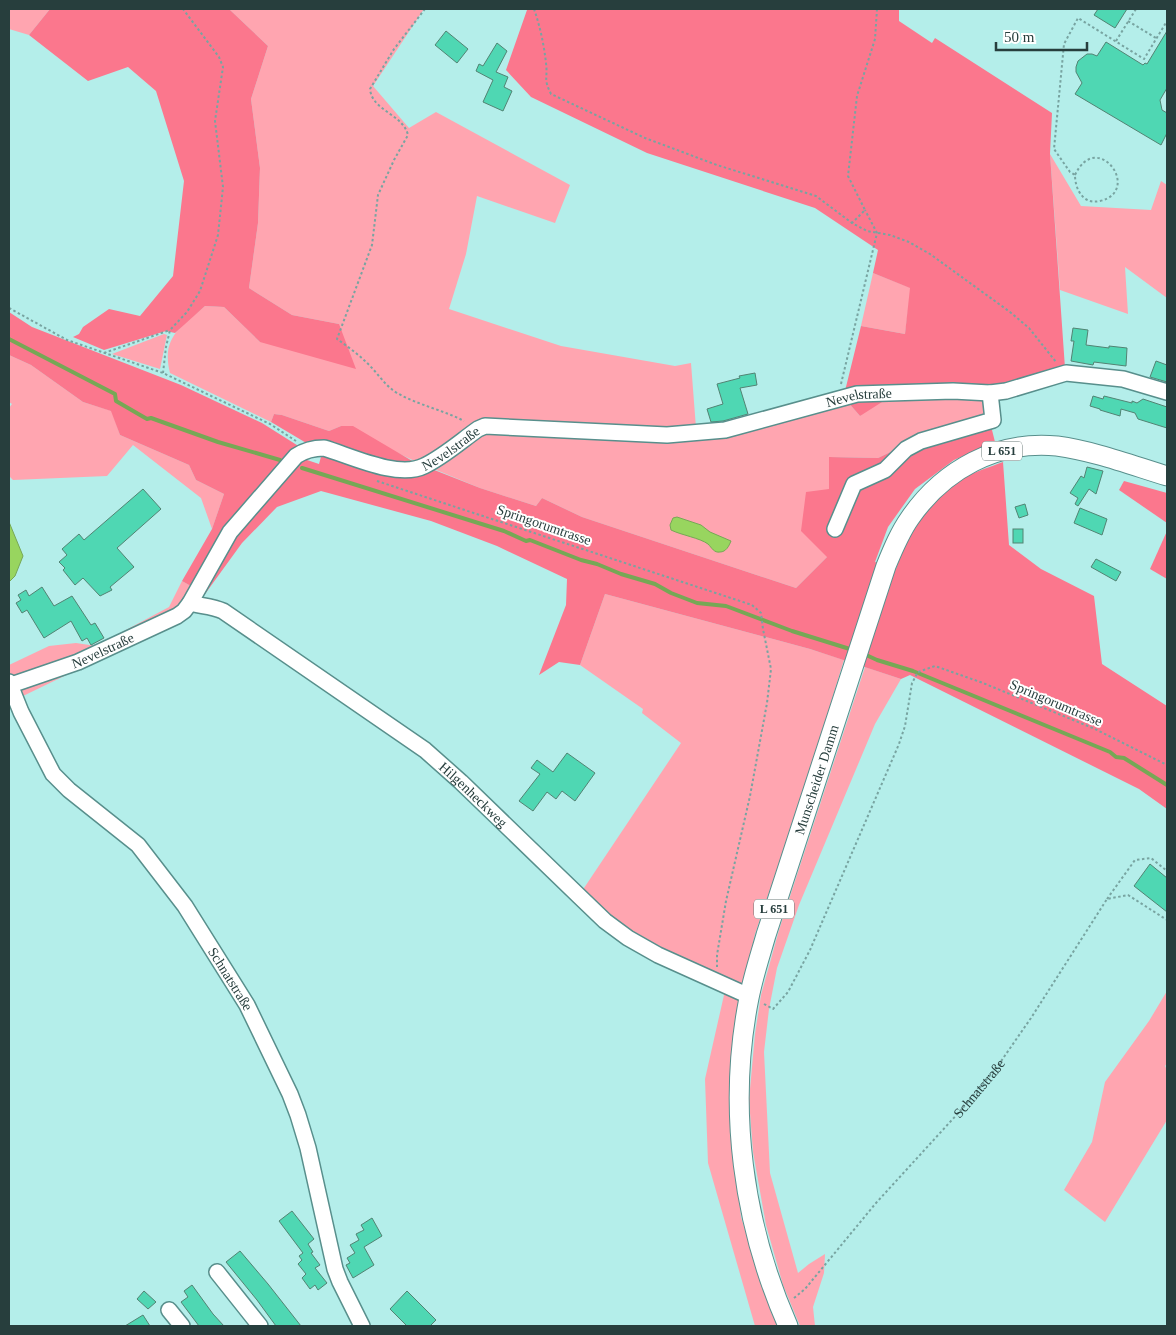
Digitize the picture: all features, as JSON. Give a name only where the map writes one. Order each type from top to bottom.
[{"type":"main road","name":"Munscheider Damm","points":[[788,1326],[764,1263],[751,1216],[743,1168],[739,1119],[740,1073],[744,1028],[749,996],[766,935],[886,566],[897,540],[909,519],[930,491],[959,469],[979,458],[1001,451],[1027,446],[1057,446],[1105,457],[1167,476]]},
{"type":"street","name":"Nevelstraße","points":[[10,683],[87,658],[178,616],[190,603],[230,532],[296,456],[306,450],[324,448],[389,469],[408,470],[429,463],[478,429],[490,426],[604,433],[677,435],[725,430],[857,394],[954,391],[990,393],[1006,391],[1066,372],[1123,379],[1167,392]]},
{"type":"street","points":[[835,529],[854,484],[884,470],[906,449],[921,441],[993,420],[990,393]]},
{"type":"street","name":"Hilgenheckweg","points":[[190,603],[210,606],[223,611],[425,750],[605,920],[628,938],[646,949],[749,996]]},
{"type":"street","name":"Schnatstraße","points":[[10,683],[21,712],[53,774],[69,790],[138,845],[185,906],[247,1005],[290,1094],[298,1115],[308,1148],[335,1269],[362,1326]]},
{"type":"street","points":[[217,1272],[260,1326]]},
{"type":"street","points":[[169,1310],[182,1326]]},
{"type":"path","points":[[103,354],[170,330],[188,312],[200,291],[218,235],[223,187],[215,121],[223,67],[219,57],[183,9]]},
{"type":"path","points":[[425,9],[394,49],[370,89],[371,96],[376,103],[404,125],[408,135],[378,195],[372,245],[337,339],[367,363],[384,384],[421,405],[449,413],[478,429]]},
{"type":"path","points":[[534,9],[540,29],[546,65],[545,83],[551,94],[645,138],[717,165],[816,196],[852,223],[867,231],[909,242],[930,254],[1010,312],[1029,328],[1066,372]]},
{"type":"path","points":[[837,399],[877,233],[848,176],[856,96],[875,39],[877,9]]},
{"type":"path","points":[[1116,41],[1136,9]]},
{"type":"path","points":[[1075,175],[1070,172],[1054,149],[1064,44],[1078,18],[1144,58],[1167,21]]},
{"type":"path","points":[[1128,21],[1157,38]]},
{"type":"path","points":[[1096,158],[1106,160],[1113,166],[1118,175],[1118,184],[1114,193],[1106,200],[1096,202],[1087,200],[1079,194],[1075,185],[1075,175],[1079,166],[1086,160],[1096,158]]},
{"type":"path","points":[[852,223],[865,210]]},
{"type":"path","points":[[9,308],[67,340],[103,354],[163,373],[270,424],[292,437],[306,450]]},
{"type":"path","points":[[163,373],[170,330]]},
{"type":"path","name":"Springorumtrasse","points":[[370,478],[752,605],[761,612],[771,669],[760,749],[726,901],[717,955],[718,982]]},
{"type":"path","name":"Springorumtrasse","points":[[773,1008],[788,992],[810,950],[899,744],[905,726],[912,683],[918,672],[935,666],[983,683],[1126,743],[1167,765]]},
{"type":"path","name":"Schnatstraße","points":[[780,1309],[805,1289],[876,1203],[961,1110],[997,1067],[1031,1018],[1107,899],[1135,860],[1151,858],[1167,871]]},
{"type":"path","points":[[1107,899],[1128,895],[1167,920]]},
{"type":"shaded area","points":[[9,9],[50,9],[29,35],[9,29]]},
{"type":"shaded area","points":[[50,9],[229,9],[268,46],[251,99],[260,168],[258,223],[249,288],[292,315],[339,324],[356,369],[260,342],[224,307],[205,306],[175,333],[166,331],[104,350],[73,337],[79,334],[83,327],[109,309],[140,316],[173,276],[184,181],[156,91],[128,67],[88,81],[29,35]]},
{"type":"shaded area","points":[[229,9],[424,9],[373,86],[409,128],[436,112],[570,185],[555,223],[477,196],[466,254],[449,309],[561,346],[675,366],[691,363],[696,428],[667,433],[484,422],[423,465],[341,426],[329,431],[274,414],[271,422],[170,373],[168,350],[175,334],[205,306],[224,307],[260,342],[339,324],[292,315],[249,288],[258,223],[260,168],[251,99],[268,46]]},
{"type":"shaded area","points":[[526,9],[899,9],[899,21],[932,43],[935,38],[1052,113],[1050,154],[1065,368],[988,390],[881,396],[882,402],[860,416],[847,401],[845,391],[861,326],[905,334],[910,288],[873,273],[878,250],[815,208],[647,153],[531,97],[506,70]]},
{"type":"shaded area","points":[[1050,154],[1081,206],[1151,210],[1161,181],[1167,185],[1167,298],[1125,267],[1128,314],[1060,290]]},
{"type":"shaded area","points":[[873,273],[911,288],[905,334],[861,326]]},
{"type":"shaded area","points":[[9,312],[32,327],[181,385],[262,423],[300,447],[304,459],[319,464],[324,446],[308,444],[271,422],[274,414],[329,431],[341,426],[353,426],[414,462],[480,488],[536,506],[542,498],[582,517],[796,588],[827,557],[801,531],[806,492],[829,489],[829,457],[878,458],[924,436],[989,418],[995,442],[954,460],[915,489],[888,527],[875,562],[896,569],[914,530],[941,495],[952,486],[978,471],[1003,462],[1009,545],[1041,569],[1094,596],[1102,664],[1167,706],[1167,809],[1139,789],[910,675],[901,679],[810,649],[605,594],[580,665],[559,662],[539,675],[566,605],[567,579],[497,546],[431,521],[321,491],[277,507],[242,543],[205,594],[182,581],[212,529],[224,494],[196,480],[189,465],[120,435],[111,411],[83,402],[31,365],[9,355]]},
{"type":"shaded area","points":[[164,334],[167,335],[160,369],[112,354]]},
{"type":"shaded area","points":[[9,355],[31,365],[83,402],[112,411],[120,435],[189,465],[196,480],[224,494],[212,529],[201,498],[133,445],[107,476],[13,480],[9,476],[9,408],[12,404],[9,402]]},
{"type":"shaded area","points":[[987,390],[989,418],[924,436],[878,458],[830,457],[827,557],[796,588],[582,517],[542,498],[536,506],[480,488],[429,467],[488,428],[667,439],[847,401],[860,416],[881,395]]},
{"type":"shaded area","points":[[1124,481],[1167,493],[1167,523],[1119,490]]},
{"type":"shaded area","points":[[677,517],[701,525],[710,532],[731,541],[724,551],[716,552],[705,542],[671,530],[670,525],[673,518]]},
{"type":"shaded area","points":[[9,522],[23,556],[15,576],[9,582]]},
{"type":"shaded area","points":[[1167,531],[1167,579],[1150,569]]},
{"type":"shaded area","points":[[182,581],[205,594],[182,619],[23,696],[12,682],[9,665],[49,646],[76,643],[96,646],[169,607]]},
{"type":"shaded area","points":[[605,594],[810,649],[844,660],[831,702],[832,707],[755,934],[736,1016],[730,1071],[731,1125],[741,1217],[771,1312],[778,1326],[755,1326],[708,1163],[705,1079],[724,995],[725,980],[630,936],[580,894],[681,743],[642,713],[643,709],[580,665]]},
{"type":"shaded area","points":[[865,667],[901,679],[875,724],[799,905],[777,968],[769,1009],[764,1052],[770,1173],[798,1273],[825,1254],[824,1273],[813,1307],[815,1326],[800,1326],[783,1285],[766,1225],[753,1152],[749,1100],[755,1034],[761,995],[779,930]]},
{"type":"shaded area","points":[[1167,991],[1167,1063],[1165,1066],[1167,1070],[1167,1120],[1105,1222],[1064,1190],[1092,1142],[1105,1082],[1149,1021]]},
{"type":"building","points":[[1098,9],[1127,9],[1115,28],[1094,15]]},
{"type":"building","points":[[446,31],[468,49],[457,63],[435,45]]},
{"type":"building","points":[[1167,31],[1167,88],[1160,100],[1162,110],[1167,113],[1167,133],[1161,145],[1075,94],[1082,83],[1076,72],[1076,67],[1078,61],[1087,54],[1097,56],[1106,42],[1143,65],[1147,64]]},
{"type":"building","points":[[497,43],[507,51],[496,72],[508,77],[504,87],[512,91],[503,111],[483,102],[493,80],[476,71],[479,64],[483,66]]},
{"type":"building","points":[[1073,328],[1088,330],[1086,345],[1127,348],[1126,366],[1094,362],[1093,365],[1071,361],[1074,341],[1071,341]]},
{"type":"building","points":[[1156,361],[1167,365],[1167,382],[1150,377]]},
{"type":"building","points":[[755,373],[757,385],[740,388],[748,414],[723,421],[711,422],[707,409],[723,404],[717,384],[740,378],[739,376]]},
{"type":"building","points":[[1093,396],[1103,399],[1104,396],[1132,403],[1132,401],[1137,403],[1143,399],[1167,407],[1167,428],[1138,419],[1135,413],[1121,409],[1120,416],[1090,406]]},
{"type":"building","points":[[1087,467],[1103,471],[1096,494],[1089,489],[1078,506],[1075,504],[1078,498],[1070,493],[1081,476],[1084,478]]},
{"type":"building","points":[[143,489],[161,509],[117,548],[134,567],[110,587],[112,590],[100,596],[83,578],[75,585],[59,562],[67,555],[62,549],[79,534],[84,540]]},
{"type":"building","points":[[1025,504],[1028,515],[1019,518],[1015,507]]},
{"type":"building","points":[[1080,508],[1107,519],[1102,535],[1074,523]]},
{"type":"building","points":[[1013,529],[1023,529],[1023,543],[1013,543]]},
{"type":"building","points":[[1096,559],[1121,572],[1116,581],[1091,567]]},
{"type":"building","points":[[42,587],[54,606],[72,596],[91,625],[95,623],[104,638],[91,645],[87,638],[82,641],[71,621],[44,638],[27,610],[22,613],[16,603],[21,600],[18,595],[26,590],[29,596]]},
{"type":"building","points":[[567,753],[595,773],[575,801],[562,791],[556,799],[547,792],[533,811],[519,801],[540,774],[531,768],[537,760],[553,772]]},
{"type":"building","points":[[1150,864],[1167,878],[1167,912],[1134,886]]},
{"type":"building","points":[[292,1211],[314,1239],[308,1244],[313,1252],[311,1253],[320,1265],[315,1268],[327,1283],[318,1290],[315,1285],[310,1289],[302,1278],[306,1274],[298,1264],[302,1260],[299,1256],[303,1253],[279,1221]]},
{"type":"building","points":[[372,1218],[382,1236],[364,1247],[374,1265],[353,1278],[346,1265],[350,1263],[347,1258],[355,1253],[350,1245],[359,1240],[356,1234],[364,1230],[361,1225]]},
{"type":"building","points":[[240,1251],[301,1326],[276,1326],[226,1262]]},
{"type":"building","points":[[192,1285],[224,1326],[199,1326],[181,1302],[188,1297],[184,1291]]},
{"type":"building","points":[[144,1291],[156,1302],[148,1309],[137,1299]]},
{"type":"building","points":[[407,1291],[436,1320],[430,1326],[407,1326],[390,1309]]},
{"type":"building","points":[[143,1315],[150,1326],[125,1326]]},
{"type":"waterway","points":[[9,339],[115,394],[116,401],[147,419],[151,418],[218,442],[280,460]]},
{"type":"waterway","points":[[302,468],[504,531],[526,541],[530,540],[581,560],[655,584],[671,593],[697,603],[726,606],[792,631],[853,650]]},
{"type":"waterway","points":[[864,654],[913,671],[1110,752],[1116,757],[1124,758],[1167,785]]}]
